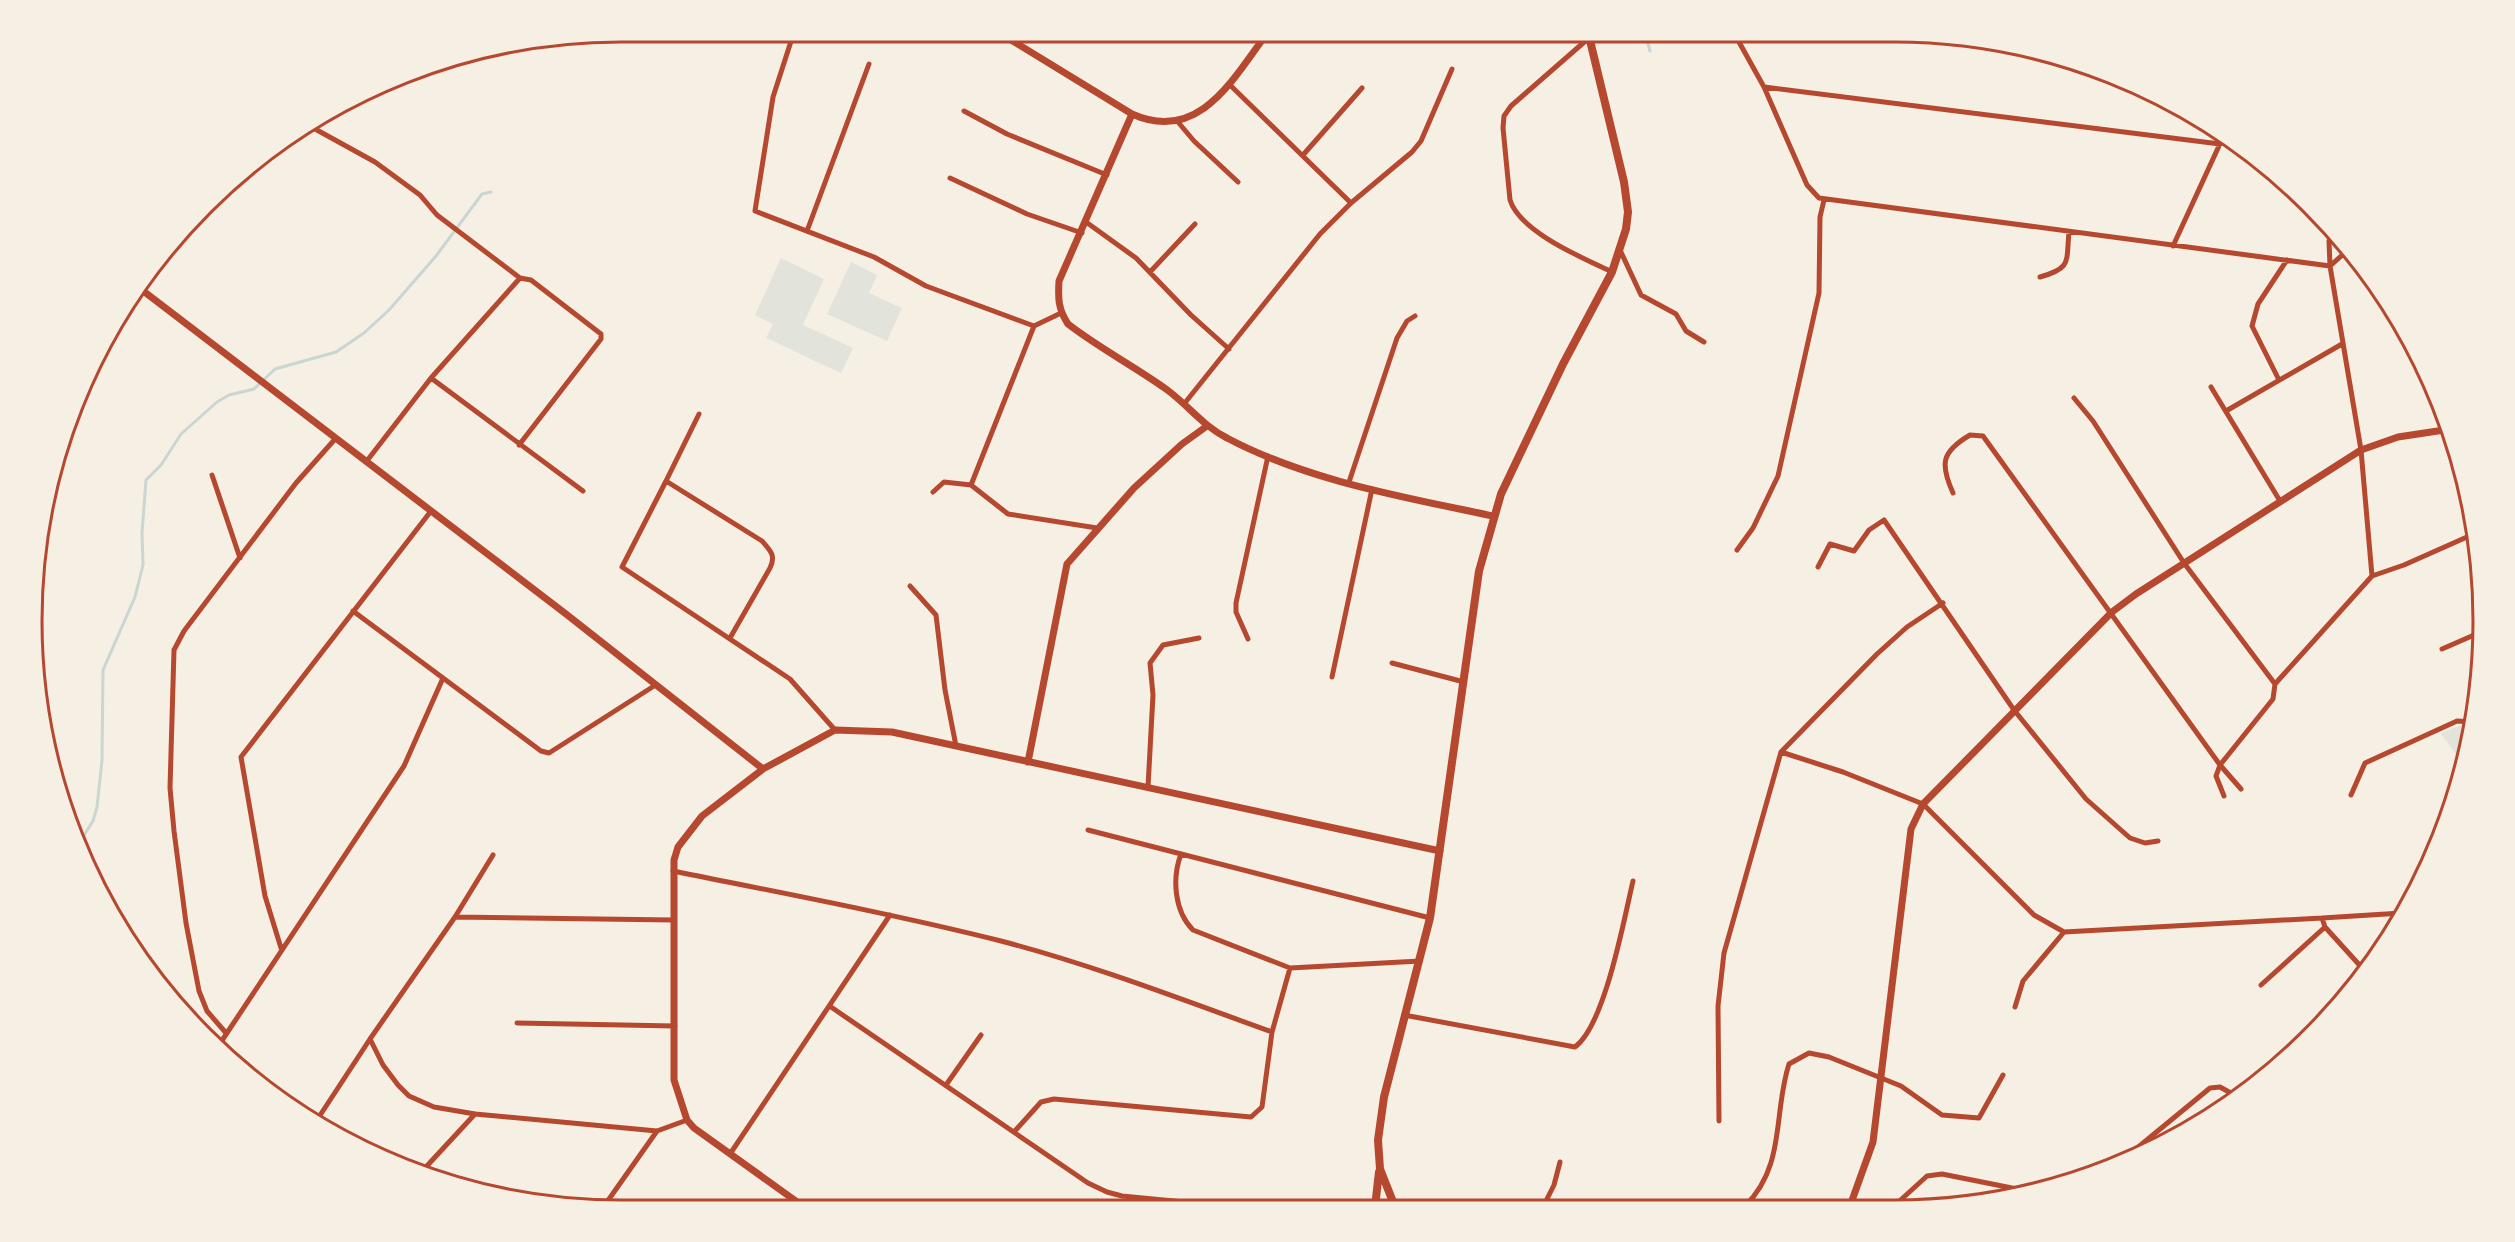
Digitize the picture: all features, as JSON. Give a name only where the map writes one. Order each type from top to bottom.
[{"type":"main road","points":[[1376,1200],[1380,1169],[1378,1140],[1384,1097],[1430,918],[1472,613],[1493,516],[1536,418],[1612,272],[1620,250],[1628,212],[1624,182],[1591,42]]},
{"type":"main road","points":[[1380,1169],[1392,1200]]},
{"type":"street","points":[[791,42],[773,97],[755,211],[874,257],[926,286],[1034,326]]},
{"type":"street","points":[[1014,42],[1132,114],[1158,122],[1178,122],[1201,112],[1229,84],[1260,42]]},
{"type":"street","points":[[1581,42],[1511,106],[1504,116],[1505,148],[1513,211],[1521,219],[1568,250],[1612,272]]},
{"type":"street","points":[[1739,42],[1764,87],[1807,185],[1813,195],[1824,200],[2330,266],[2342,255]]},
{"type":"street","points":[[807,231],[869,64]]},
{"type":"street","points":[[1185,404],[1291,269],[1351,203],[1412,152],[1421,141],[1452,69]]},
{"type":"street","points":[[1229,84],[1351,203]]},
{"type":"street","points":[[1764,87],[2220,144],[2173,246]]},
{"type":"street","points":[[1303,155],[1362,88]]},
{"type":"street","points":[[964,111],[1007,134],[1107,175]]},
{"type":"street","points":[[1132,114],[1082,233],[1059,281],[1058,298],[1061,313],[1068,324],[1185,404],[1207,426],[1268,456],[1372,489],[1493,516]]},
{"type":"street","points":[[1178,122],[1194,141],[1238,182]]},
{"type":"street","points":[[316,129],[375,162],[420,195],[437,215],[519,278],[531,280],[602,337],[519,445]]},
{"type":"street","points":[[950,178],[1027,214],[1082,233]]},
{"type":"street","points":[[1737,550],[1756,522],[1780,466],[1819,293],[1820,217],[1824,200]]},
{"type":"street","points":[[1086,222],[1136,258],[1191,315],[1229,349]]},
{"type":"street","points":[[1150,272],[1195,224]]},
{"type":"street","points":[[2040,277],[2059,272],[2066,264],[2069,232]]},
{"type":"street","points":[[2330,240],[2330,266],[2361,450],[2372,576]]},
{"type":"street","points":[[1620,250],[1641,295],[1676,314],[1686,331],[1704,342]]},
{"type":"street","points":[[2280,380],[2252,326],[2258,304],[2287,260]]},
{"type":"street","points":[[366,462],[431,378],[519,278]]},
{"type":"street","points":[[145,292],[566,614],[654,686],[697,716],[763,769]]},
{"type":"street","points":[[971,485],[1034,326],[1061,313]]},
{"type":"street","points":[[1349,482],[1397,338],[1407,321],[1414,316]]},
{"type":"street","points":[[2226,411],[2342,344]]},
{"type":"street","points":[[431,378],[583,491]]},
{"type":"street","points":[[2211,387],[2280,501]]},
{"type":"street","points":[[2074,398],[2093,422],[2184,563],[2275,684]]},
{"type":"street","points":[[699,414],[622,567],[790,679],[835,730]]},
{"type":"street","points":[[1028,762],[1067,564],[1097,528],[1159,464],[1207,426]]},
{"type":"street","points":[[1852,1200],[1873,1142],[1911,829],[1923,804],[2112,612],[2184,563],[2361,450],[2398,437],[2440,431]]},
{"type":"street","points":[[1953,493],[1944,472],[1947,454],[1970,435],[1983,436],[2220,765],[2241,789]]},
{"type":"street","points":[[226,1033],[207,1011],[199,991],[188,933],[170,788],[171,691],[174,650],[184,631],[296,483],[336,438]]},
{"type":"street","points":[[1248,639],[1236,612],[1236,603],[1268,456]]},
{"type":"street","points":[[212,475],[240,558]]},
{"type":"street","points":[[666,481],[762,541],[772,552],[773,561],[770,568],[730,638]]},
{"type":"street","points":[[933,492],[944,482],[971,485],[1008,514],[1097,528]]},
{"type":"street","points":[[1332,677],[1372,489]]},
{"type":"street","points":[[281,948],[266,896],[241,757],[431,511]]},
{"type":"street","points":[[1818,567],[1830,544],[1854,551],[1869,530],[1884,520],[2014,710],[2100,814],[2138,841],[2158,841]]},
{"type":"street","points":[[2224,796],[2216,776],[2220,765],[2273,699],[2275,684],[2372,576],[2404,565],[2467,537]]},
{"type":"street","points":[[910,586],[936,615],[945,690],[956,746]]},
{"type":"street","points":[[1719,1121],[1718,1006],[1724,953],[1781,752],[1877,654],[1907,627],[1942,603]]},
{"type":"street","points":[[354,611],[541,751],[549,753],[654,686]]},
{"type":"street","points":[[2442,649],[2473,636]]},
{"type":"street","points":[[1148,787],[1153,695],[1150,663],[1163,645],[1199,638]]},
{"type":"street","points":[[1392,663],[1464,682]]},
{"type":"street","points":[[222,1040],[281,948],[326,887],[404,766],[442,678]]},
{"type":"street","points":[[2351,795],[2364,763],[2457,721],[2464,721]]},
{"type":"street","points":[[794,1200],[709,1140],[687,1120],[674,1080],[673,871],[678,847],[702,816],[763,769],[835,730],[891,732],[1440,851]]},
{"type":"street","points":[[1781,752],[1843,772],[1923,804],[2034,915],[2064,932],[2393,914]]},
{"type":"street","points":[[1088,830],[1430,918]]},
{"type":"street","points":[[1181,854],[1174,883],[1188,925],[1193,930],[1290,968],[1420,962]]},
{"type":"street","points":[[320,1115],[455,916],[493,855]]},
{"type":"street","points":[[673,871],[890,915],[1055,957],[1272,1032]]},
{"type":"street","points":[[1404,1015],[1575,1047],[1584,1037],[1599,1008],[1633,881]]},
{"type":"street","points":[[730,1154],[831,1007],[890,915]]},
{"type":"street","points":[[455,916],[673,920]]},
{"type":"street","points":[[2322,918],[2325,927],[2359,965]]},
{"type":"street","points":[[2261,985],[2325,927]]},
{"type":"street","points":[[2015,1007],[2023,981],[2064,932]]},
{"type":"street","points":[[1014,1132],[1041,1102],[1054,1099],[1251,1117],[1262,1107],[1272,1032],[1290,968]]},
{"type":"street","points":[[831,1007],[1088,1183],[1107,1192],[1162,1200]]},
{"type":"street","points":[[517,1023],[675,1026]]},
{"type":"street","points":[[946,1085],[981,1035]]},
{"type":"street","points":[[370,1039],[383,1065],[409,1096],[434,1107],[475,1114],[657,1131],[687,1120]]},
{"type":"street","points":[[1750,1200],[1760,1190],[1776,1148],[1781,1113],[1781,1088],[1789,1064],[1809,1053],[1829,1056],[1881,1076],[1901,1086],[1942,1115],[1979,1118],[2003,1075]]},
{"type":"street","points":[[2143,1144],[2210,1088],[2220,1087],[2229,1092]]},
{"type":"street","points":[[427,1166],[475,1114]]},
{"type":"street","points":[[609,1200],[657,1131]]},
{"type":"street","points":[[1546,1200],[1554,1185],[1560,1162]]},
{"type":"street","points":[[1901,1200],[1927,1176],[1942,1174],[2012,1188]]},
{"type":"shaded area","points":[[781,258],[824,279],[803,325],[853,348],[841,373],[766,338],[773,324],[755,315]]},
{"type":"shaded area","points":[[851,262],[877,275],[869,293],[902,308],[887,341],[827,314]]},
{"type":"shaded area","points":[[2464,725],[2457,755],[2441,734]]},
{"type":"waterway","points":[[1648,42],[1650,51]]},
{"type":"waterway","points":[[83,836],[93,821],[97,807],[102,760],[103,670],[135,597],[143,565],[142,533],[146,480],[161,465],[181,434],[217,402],[229,395],[254,389],[275,369],[336,352],[364,333],[389,310],[436,256],[482,194],[491,192]]}]
